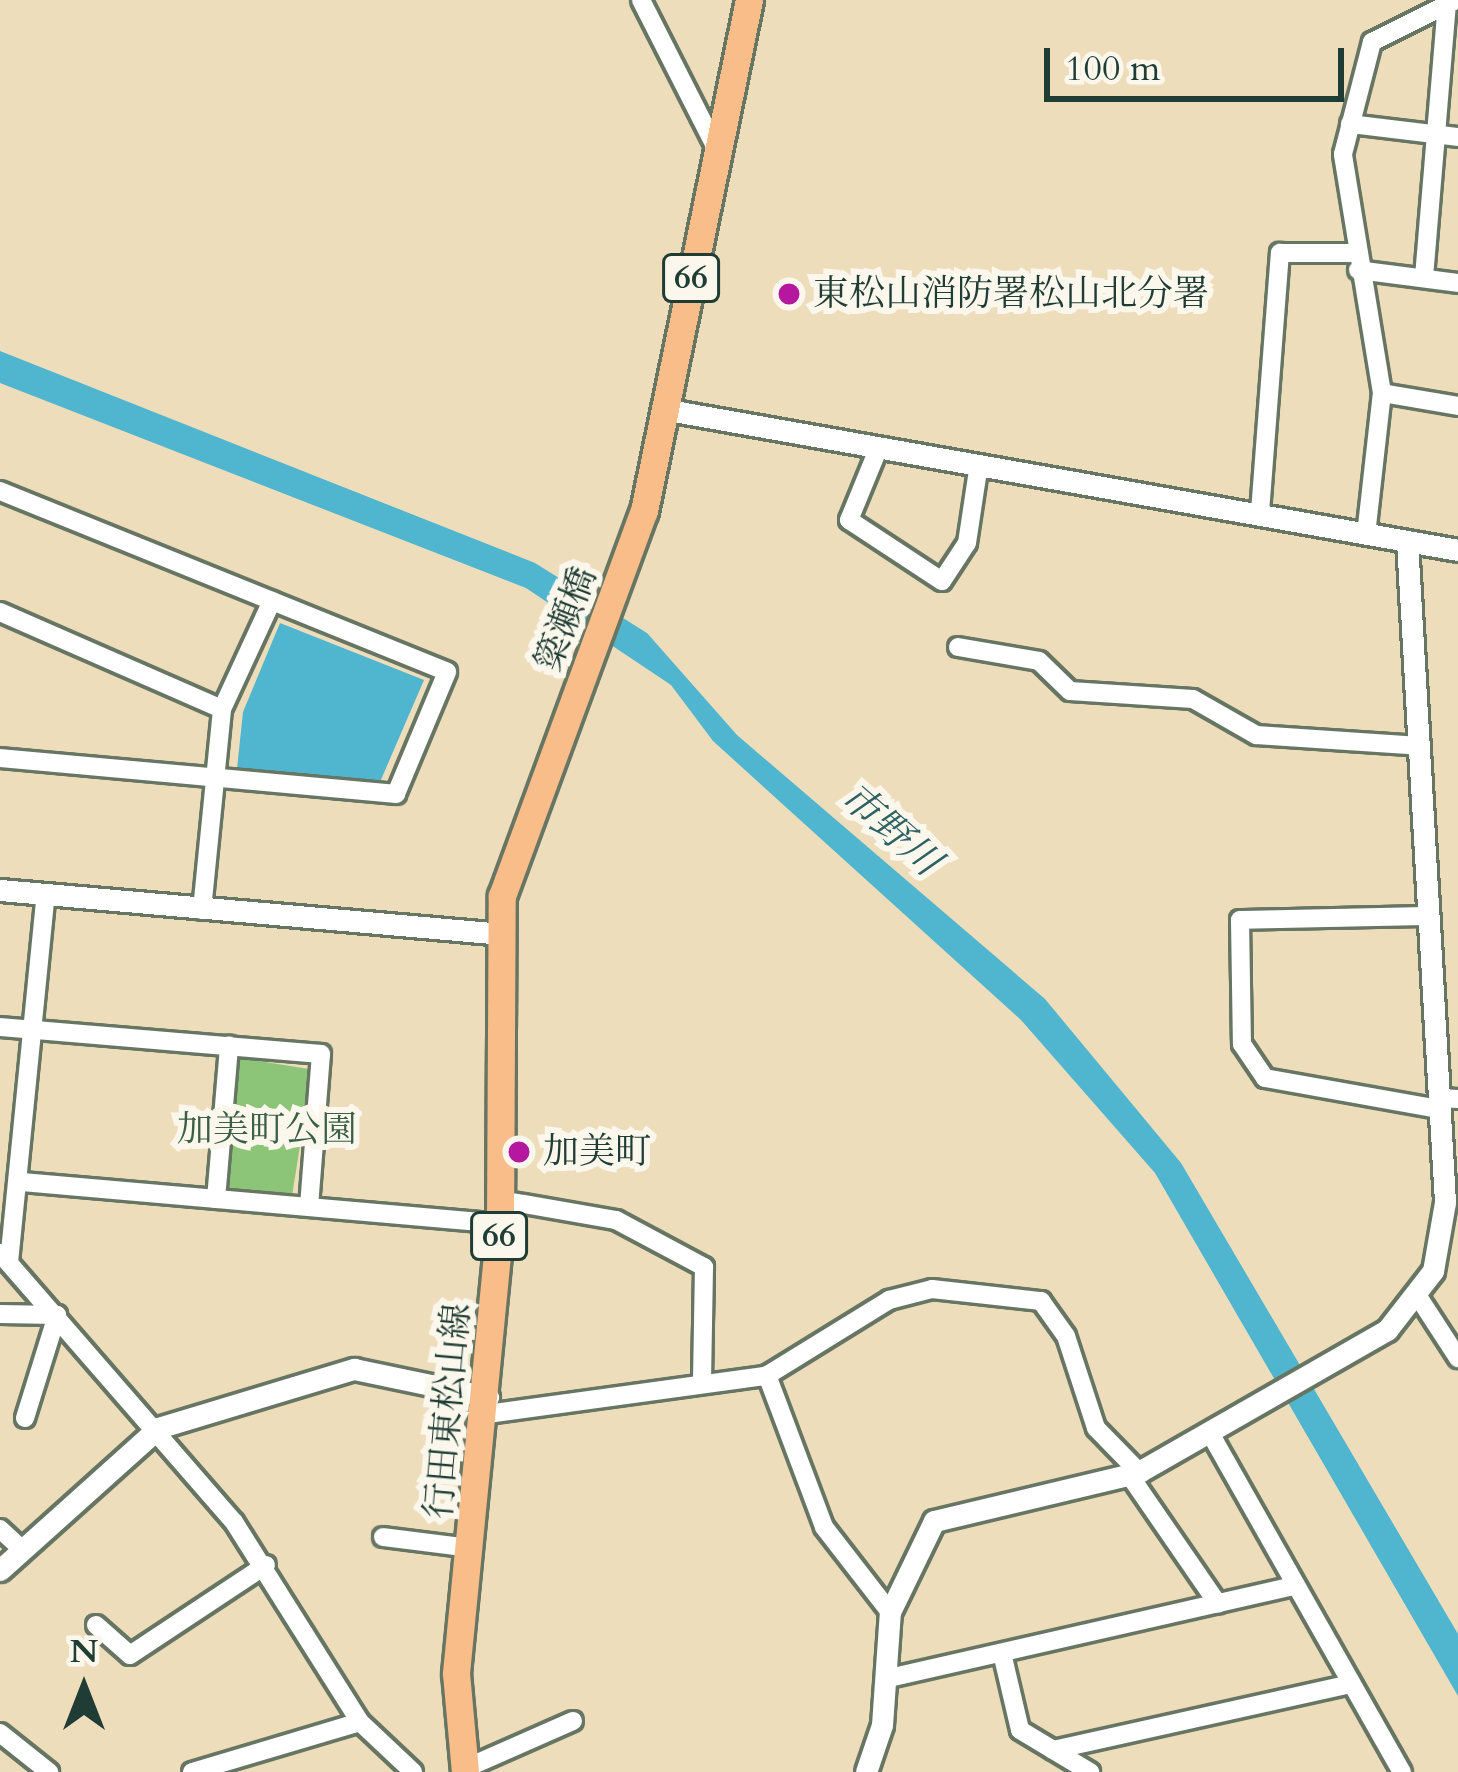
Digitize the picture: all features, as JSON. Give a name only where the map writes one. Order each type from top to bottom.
[{"type":"main road","name":"66","points":[[668,410],[714,144],[749,0]]},
{"type":"main road","name":"簗瀬橋","points":[[570,709],[629,556],[668,410]]},
{"type":"main road","name":"行田東松山線","points":[[465,1771],[456,1688],[488,1406],[501,1212],[498,934],[570,709]]},
{"type":"street","points":[[640,0],[714,144]]},
{"type":"street","points":[[1366,535],[1382,393],[1356,261],[1350,124],[1372,42],[1452,2],[1449,136],[1424,277]]},
{"type":"street","points":[[1350,124],[1449,136]]},
{"type":"street","points":[[1260,512],[1280,253],[1356,261],[1458,283]]},
{"type":"street","points":[[1382,393],[1458,406]]},
{"type":"street","points":[[668,410],[1458,550]]},
{"type":"street","points":[[879,447],[849,520],[942,581],[967,543],[979,464]]},
{"type":"street","points":[[0,490],[447,672],[396,794],[0,758]]},
{"type":"street","points":[[866,1772],[889,1678],[890,1612],[934,1521],[1135,1474],[1359,1348],[1419,1298],[1445,1224],[1445,1102],[1428,916],[1407,541]]},
{"type":"street","points":[[202,910],[222,709],[272,602]]},
{"type":"street","points":[[0,613],[222,709]]},
{"type":"street","points":[[958,647],[1039,661],[1070,691],[1193,699],[1256,736],[1420,746]]},
{"type":"street","points":[[0,890],[498,934]]},
{"type":"street","points":[[46,894],[22,1182],[5,1257],[158,1428],[266,1565],[360,1722],[413,1772]]},
{"type":"street","points":[[1428,916],[1240,920],[1242,1044],[1265,1078],[1445,1102]]},
{"type":"street","points":[[0,1027],[322,1054],[309,1207]]},
{"type":"street","points":[[216,1198],[229,1046]]},
{"type":"street","points":[[22,1182],[309,1207],[616,1220],[704,1267],[702,1381]]},
{"type":"street","points":[[0,1570],[19,1547],[158,1428],[354,1369],[488,1406],[767,1375],[889,1300],[932,1289],[1040,1301],[1066,1336],[1096,1428],[1135,1474],[1217,1604]]},
{"type":"street","points":[[1419,1298],[1458,1358]]},
{"type":"street","points":[[0,1314],[57,1315]]},
{"type":"street","points":[[25,1418],[57,1315]]},
{"type":"street","points":[[767,1375],[824,1527],[890,1612]]},
{"type":"street","points":[[1210,1433],[1402,1772]]},
{"type":"street","points":[[0,1529],[19,1547]]},
{"type":"street","points":[[383,1537],[470,1548]]},
{"type":"street","points":[[96,1625],[130,1655],[266,1565]]},
{"type":"street","points":[[889,1678],[1295,1586]]},
{"type":"street","points":[[1002,1653],[1020,1730],[1090,1772]]},
{"type":"street","points":[[1053,1750],[1351,1684]]},
{"type":"street","points":[[465,1771],[573,1721]]},
{"type":"street","points":[[192,1772],[360,1722]]},
{"type":"street","points":[[0,1733],[49,1772]]},
{"type":"green space","name":"加美町公園","points":[[233,1057],[312,1070],[291,1201],[212,1188]]},
{"type":"water","points":[[0,351],[535,563],[647,633],[737,735],[1045,999],[1181,1163],[1458,1634],[1458,1696],[1155,1173],[1021,1020],[713,741],[671,685],[526,588],[0,383]]},
{"type":"water","points":[[280,623],[424,680],[380,782],[237,769],[243,712]]},
{"type":"place","name":"東松山消防署松山北分署","points":[[789,294]]},
{"type":"place","name":"加美町","points":[[519,1152]]},
{"type":"water label","name":"市野川","points":[[890,830]]}]
